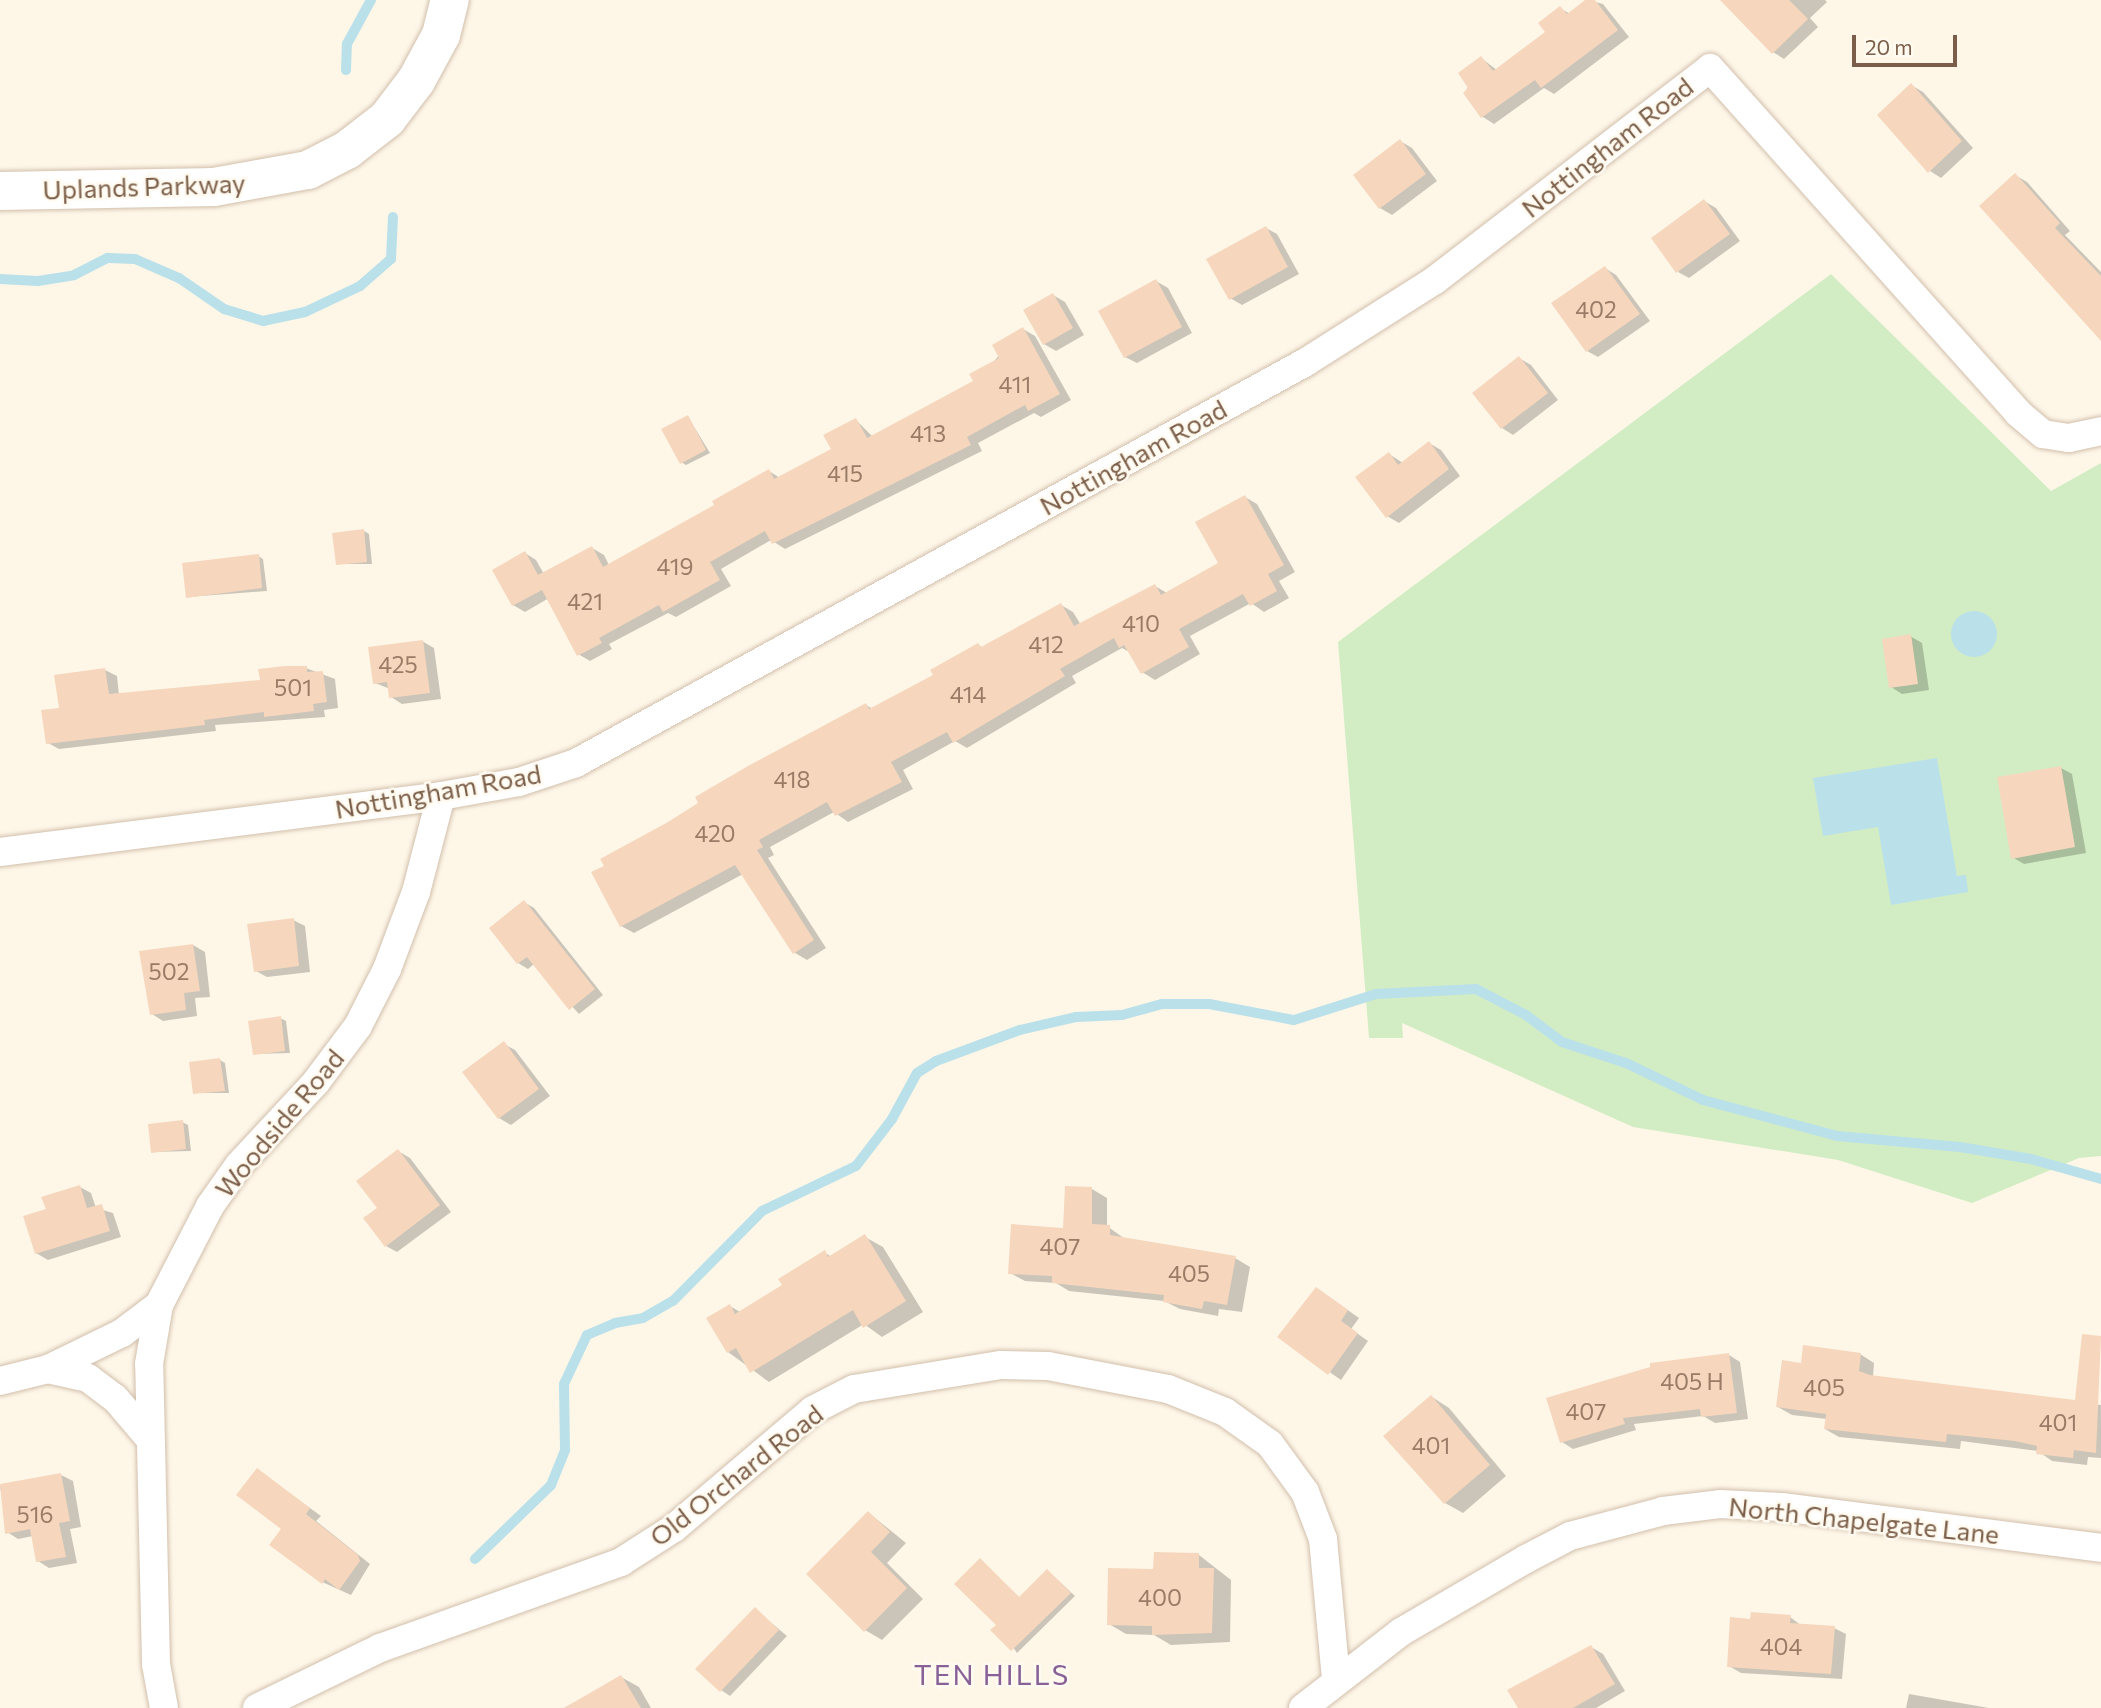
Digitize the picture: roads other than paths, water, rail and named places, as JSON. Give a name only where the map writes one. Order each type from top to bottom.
[{"type":"street","name":"Uplands Parkway","points":[[0,191],[214,187],[308,170],[347,150],[387,119],[416,81],[440,34],[450,0]]},
{"type":"street","name":"Nottingham Road","points":[[0,852],[441,796],[519,782],[576,762],[1306,362],[1435,280],[1710,68],[2018,413],[2043,434],[2069,438],[2101,431]]},
{"type":"street","name":"Woodside Road","points":[[164,1708],[156,1664],[149,1364],[159,1305],[210,1206],[239,1165],[316,1082],[358,1026],[387,969],[416,892],[441,796]]},
{"type":"street","points":[[0,1381],[48,1368],[122,1333],[159,1305]]},
{"type":"street","name":"Old Orchard Road","points":[[257,1708],[380,1648],[621,1562],[674,1528],[813,1410],[854,1389],[1001,1365],[1048,1366],[1168,1389],[1225,1412],[1270,1444],[1305,1492],[1323,1539],[1336,1678]]},
{"type":"street","points":[[48,1368],[88,1378],[115,1398],[150,1439]]},
{"type":"street","name":"North Chapelgate Lane","points":[[1303,1708],[1336,1678],[1402,1632],[1570,1536],[1663,1511],[1720,1504],[1782,1507],[2101,1548]]},
{"type":"water","points":[[1974,611],[1990,618],[1997,634],[1990,650],[1974,657],[1958,650],[1951,634],[1958,618]]},
{"type":"water","points":[[1937,758],[1957,876],[1966,875],[1968,892],[1891,905],[1878,827],[1823,836],[1813,778]]},
{"type":"waterway","points":[[346,70],[347,44],[371,0]]},
{"type":"waterway","points":[[0,279],[38,281],[74,275],[108,258],[135,259],[179,278],[224,309],[263,321],[305,312],[360,286],[391,259],[393,217]]},
{"type":"waterway","points":[[475,1559],[551,1485],[565,1450],[564,1384],[587,1335],[615,1323],[643,1318],[673,1301],[762,1211],[856,1166],[892,1119],[917,1073],[936,1061],[1020,1030],[1076,1017],[1122,1015],[1162,1004],[1209,1004],[1294,1020],[1376,994],[1476,989],[1526,1015],[1562,1042],[1626,1063],[1703,1100],[1837,1136],[1960,1147],[2031,1159],[2101,1179]]},
{"type":"district","name":"TEN HILLS","points":[[992,1674]]}]
